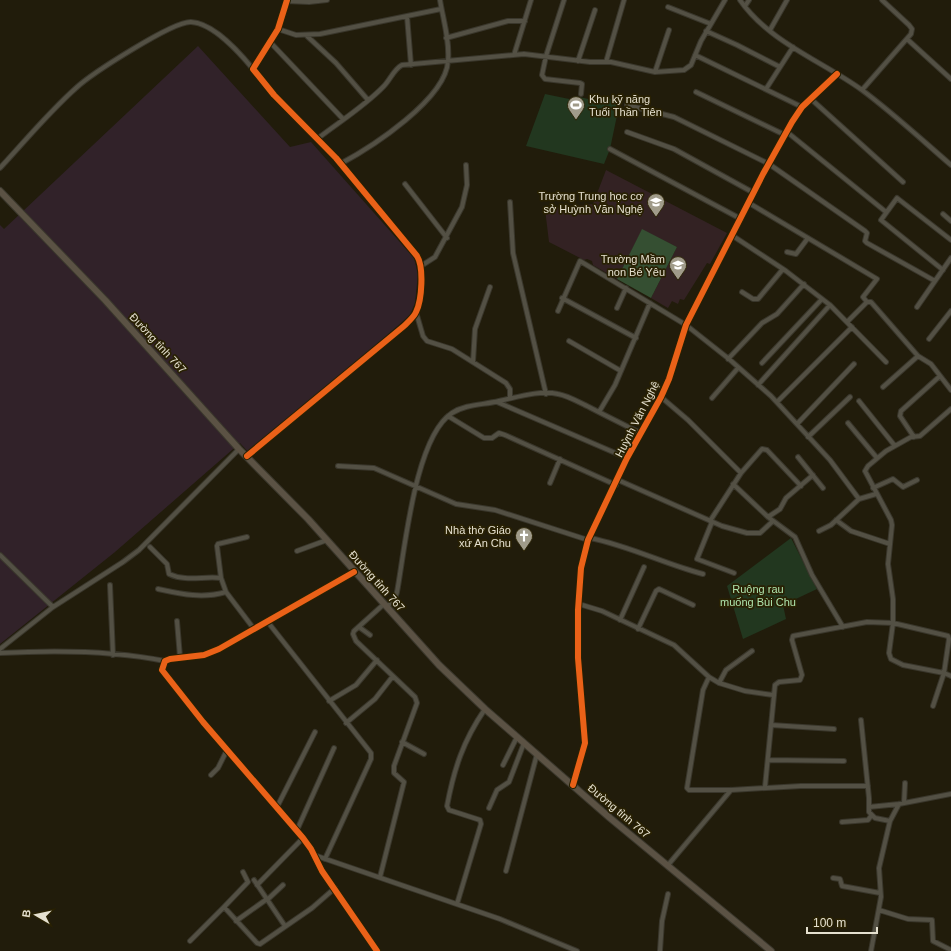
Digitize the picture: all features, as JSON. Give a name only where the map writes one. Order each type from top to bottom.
[{"type":"main road","name":"Đường tỉnh 767","points":[[0,191],[105,300],[239,449],[327,540],[354,572],[440,665],[485,709],[517,737],[771,951]]},
{"type":"street","points":[[253,69],[278,29],[286,0],[308,2],[327,0]]},
{"type":"street","points":[[340,164],[370,147],[422,106],[441,82],[448,61],[440,0]]},
{"type":"street","points":[[514,55],[531,0]]},
{"type":"street","points":[[564,0],[546,56],[542,78],[580,83],[582,84],[581,94]]},
{"type":"street","points":[[606,62],[624,0]]},
{"type":"street","points":[[317,139],[368,100],[390,80],[399,67],[411,64],[514,55],[546,56],[619,63],[664,73],[684,70],[690,65],[706,31],[725,0]]},
{"type":"street","points":[[740,0],[770,30],[793,47],[862,90],[951,165]]},
{"type":"street","points":[[745,6],[749,0]]},
{"type":"street","points":[[770,30],[787,0]]},
{"type":"street","points":[[862,90],[911,34],[912,29],[909,25],[882,0]]},
{"type":"street","points":[[668,7],[711,24]]},
{"type":"street","points":[[278,29],[296,35],[307,36],[441,9]]},
{"type":"street","points":[[578,60],[595,10]]},
{"type":"street","points":[[407,16],[411,64]]},
{"type":"street","points":[[446,38],[508,21],[525,21]]},
{"type":"street","points":[[0,168],[79,85],[155,35],[178,25],[190,22],[204,27],[230,42],[340,164],[417,256],[421,266],[420,300],[416,312],[404,326],[247,456]]},
{"type":"street","points":[[656,72],[669,30]]},
{"type":"street","points":[[706,31],[737,45],[780,68]]},
{"type":"street","points":[[307,36],[336,63],[368,100]]},
{"type":"street","points":[[907,39],[951,79]]},
{"type":"street","points":[[270,42],[343,119]]},
{"type":"street","points":[[766,89],[793,47]]},
{"type":"street","points":[[695,55],[802,107]]},
{"type":"street","name":"Huỳnh Văn Nghệ","points":[[573,785],[585,744],[578,658],[579,604],[581,568],[589,539],[617,483],[627,458],[661,397],[671,373],[686,325],[733,236],[768,164],[802,107],[837,74]]},
{"type":"street","points":[[696,92],[786,134],[886,212]]},
{"type":"street","points":[[811,99],[903,182]]},
{"type":"street","points":[[627,105],[674,117],[768,164],[865,231],[867,233],[865,241],[867,243],[935,281]]},
{"type":"street","points":[[627,132],[674,149],[754,193]]},
{"type":"street","points":[[610,149],[741,219]]},
{"type":"street","points":[[421,266],[435,257],[463,205],[467,183],[466,165]]},
{"type":"street","points":[[406,184],[446,238]]},
{"type":"street","points":[[943,270],[882,222],[886,212],[895,200],[899,199],[951,240]]},
{"type":"street","points":[[510,202],[513,253],[546,394]]},
{"type":"street","points":[[749,203],[877,279],[863,297],[867,302],[874,304],[918,356],[931,364],[951,390]]},
{"type":"street","points":[[943,214],[951,220]]},
{"type":"street","points":[[733,236],[783,269],[830,305],[886,362]]},
{"type":"street","points":[[787,252],[796,254],[808,238]]},
{"type":"street","points":[[917,306],[951,258]]},
{"type":"street","points":[[558,311],[562,298],[580,261],[686,325],[777,402],[830,460],[859,499]]},
{"type":"street","points":[[742,292],[753,299],[758,299],[783,269]]},
{"type":"street","points":[[728,359],[762,323],[776,314],[804,284]]},
{"type":"street","points":[[472,362],[475,329],[490,287]]},
{"type":"street","points":[[617,308],[626,288]]},
{"type":"street","points":[[562,298],[636,338]]},
{"type":"street","points":[[762,363],[822,299]]},
{"type":"street","points":[[847,322],[867,302]]},
{"type":"street","points":[[599,412],[636,338],[650,303]]},
{"type":"street","points":[[758,385],[830,305]]},
{"type":"street","points":[[929,339],[951,311]]},
{"type":"street","points":[[416,312],[423,336],[427,341],[452,349],[506,383],[510,389],[510,398]]},
{"type":"street","points":[[777,402],[852,327]]},
{"type":"street","points":[[568,341],[621,370]]},
{"type":"street","points":[[883,387],[918,356]]},
{"type":"street","points":[[797,424],[854,364]]},
{"type":"street","points":[[712,398],[738,368]]},
{"type":"street","points":[[914,437],[900,416],[901,411],[940,376]]},
{"type":"street","points":[[380,877],[403,792],[404,782],[394,773],[394,770],[417,700],[377,660],[356,642],[353,634],[359,627],[395,598],[416,487],[425,452],[432,438],[448,416],[461,409],[473,405],[497,402],[510,398],[546,394],[562,395],[640,433]]},
{"type":"street","points":[[661,397],[688,420],[741,473]]},
{"type":"street","points":[[808,436],[850,397]]},
{"type":"street","points":[[859,401],[895,446]]},
{"type":"street","points":[[497,402],[627,458]]},
{"type":"street","points":[[951,409],[920,436],[914,437],[895,446],[877,458],[865,471],[891,520],[888,564],[893,599],[893,623],[889,653],[891,659],[903,666],[944,673],[951,676]]},
{"type":"street","points":[[448,416],[484,438],[492,438],[499,433],[711,522],[738,531],[754,534],[764,531],[773,521]]},
{"type":"street","points":[[848,423],[877,458]]},
{"type":"street","points":[[0,650],[53,607],[139,550],[239,449]]},
{"type":"street","points":[[734,573],[697,559],[711,522],[741,473],[762,449],[765,449],[801,486]]},
{"type":"street","points":[[798,457],[823,488]]},
{"type":"street","points":[[550,483],[560,459]]},
{"type":"street","points":[[338,466],[374,468],[456,504],[495,510],[589,539],[626,546],[688,570],[703,574]]},
{"type":"street","points":[[768,517],[780,509],[786,498],[813,475]]},
{"type":"street","points":[[873,488],[889,479],[895,480],[902,487],[917,480]]},
{"type":"street","points":[[734,484],[768,517],[795,537],[812,575],[843,627]]},
{"type":"street","points":[[819,531],[836,520],[859,499],[876,494]]},
{"type":"street","points":[[836,520],[850,531],[890,544]]},
{"type":"street","points":[[247,537],[217,545],[221,578],[226,592],[254,628]]},
{"type":"street","points":[[297,552],[327,540]]},
{"type":"street","points":[[150,547],[167,564],[169,574],[173,576],[189,579],[210,577],[221,578]]},
{"type":"street","points":[[0,555],[53,607]]},
{"type":"street","points":[[620,620],[644,567]]},
{"type":"street","points":[[0,653],[54,651],[112,654],[165,661],[180,657],[204,655],[219,649],[354,572]]},
{"type":"street","points":[[110,585],[112,654]]},
{"type":"street","points":[[158,589],[194,596],[226,592]]},
{"type":"street","points":[[638,628],[656,591],[659,589],[693,606]]},
{"type":"street","points":[[579,604],[602,611],[674,645],[709,677],[719,683],[745,691],[773,695]]},
{"type":"street","points":[[178,621],[180,657]]},
{"type":"street","points":[[267,621],[371,753],[371,759],[325,859]]},
{"type":"street","points":[[765,787],[773,695],[776,683],[800,680],[802,678],[792,640],[793,636],[867,622],[893,623],[948,636],[944,673],[933,706]]},
{"type":"street","points":[[359,627],[370,635]]},
{"type":"street","points":[[719,683],[726,670],[752,651]]},
{"type":"street","points":[[329,701],[356,685],[377,660]]},
{"type":"street","points":[[165,661],[162,670],[164,675],[297,830],[314,854],[322,871],[377,951]]},
{"type":"street","points":[[346,722],[375,699],[393,676]]},
{"type":"street","points":[[709,677],[704,690],[687,788],[731,790],[765,787],[868,786]]},
{"type":"street","points":[[457,904],[481,824],[480,820],[449,810],[447,806],[456,765],[462,748],[471,730],[485,709]]},
{"type":"street","points":[[861,720],[871,816]]},
{"type":"street","points":[[771,725],[834,730]]},
{"type":"street","points":[[277,808],[315,732]]},
{"type":"street","points":[[503,765],[517,737]]},
{"type":"street","points":[[402,742],[424,754]]},
{"type":"street","points":[[489,808],[497,790],[509,782],[524,743]]},
{"type":"street","points":[[297,830],[334,748]]},
{"type":"street","points":[[211,775],[218,768],[227,750]]},
{"type":"street","points":[[506,871],[537,754]]},
{"type":"street","points":[[768,760],[844,760]]},
{"type":"street","points":[[904,803],[905,783]]},
{"type":"street","points":[[668,865],[731,790]]},
{"type":"street","points":[[869,807],[899,804],[951,794]]},
{"type":"street","points":[[871,951],[879,910],[879,868],[890,821],[899,804]]},
{"type":"street","points":[[871,816],[890,821]]},
{"type":"street","points":[[842,822],[868,820],[871,816]]},
{"type":"street","points":[[257,885],[303,838]]},
{"type":"street","points":[[314,854],[500,919],[577,951]]},
{"type":"street","points":[[190,941],[248,882],[243,872]]},
{"type":"street","points":[[833,878],[840,879],[842,886],[880,893]]},
{"type":"street","points":[[254,880],[285,926]]},
{"type":"street","points":[[236,921],[267,899],[283,885]]},
{"type":"street","points":[[224,907],[259,944],[312,908],[335,888]]},
{"type":"street","points":[[660,951],[662,921],[668,894]]},
{"type":"street","points":[[879,910],[908,919],[932,920],[933,941],[951,950]]},
{"type":"shaded area","points":[[198,46],[290,147],[311,142],[414,258],[418,274],[415,303],[410,315],[251,455],[240,443],[115,552],[0,644],[0,225],[4,229]]},
{"type":"shaded area","points":[[606,170],[727,233],[710,264],[707,263],[684,300],[680,299],[678,304],[672,301],[668,308],[651,298],[677,247],[642,230],[617,279],[593,265],[592,261],[587,259],[584,260],[549,242],[545,209],[593,204]]},
{"type":"green space","name":"Khu kỹ năng Tuổi Thần Tiên","points":[[545,94],[574,100],[575,96],[606,103],[607,98],[620,101],[610,149],[604,164],[526,146]]},
{"type":"green space","points":[[642,229],[677,247],[651,298],[617,279]]},
{"type":"green space","name":"Ruộng rau muống Bùi Chu","points":[[791,538],[817,589],[783,605],[786,619],[743,639],[727,586]]},
{"type":"cycle path","points":[[247,456],[404,326],[416,312],[421,292],[421,268],[417,256],[336,158],[274,95],[253,69],[278,29],[287,0]]},
{"type":"cycle path","points":[[573,785],[585,743],[578,658],[578,610],[581,568],[588,540],[627,458],[661,397],[669,379],[686,325],[763,174],[802,107],[837,74]]},
{"type":"cycle path","points":[[354,572],[219,649],[204,655],[170,659],[165,661],[162,670],[203,722],[303,838],[311,849],[322,871],[377,951]]},
{"type":"place","name":"Khu kỹ năng Tuổi Thần Tiên","points":[[576,120]]},
{"type":"place","name":"Trường Trung học cơ sở Huỳnh Văn Nghệ","points":[[656,217]]},
{"type":"place","name":"Trường Mầm non Bé Yêu","points":[[678,280]]},
{"type":"place","name":"Nhà thờ Giáo xứ An Chu","points":[[524,551]]}]
